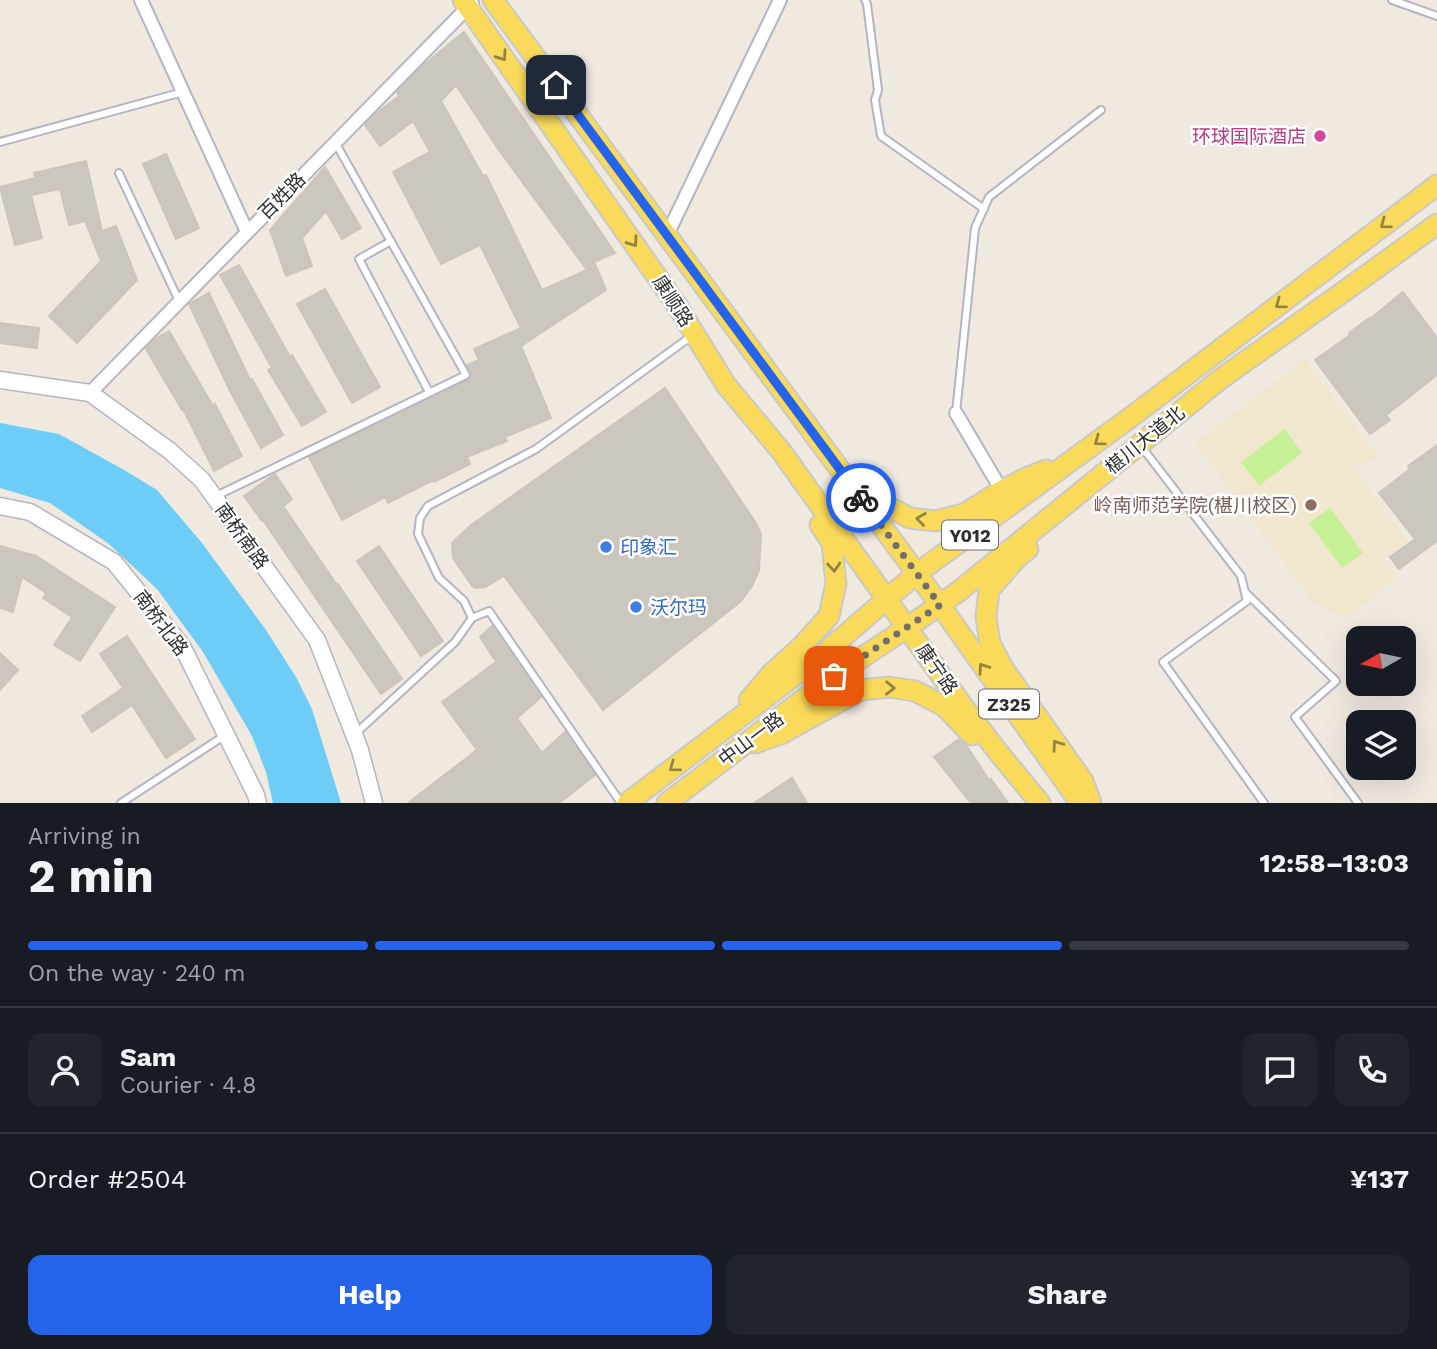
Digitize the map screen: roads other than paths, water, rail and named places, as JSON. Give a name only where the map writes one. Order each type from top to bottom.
[{"type":"main road","name":"康顺路","points":[[493,0],[916,574]]},
{"type":"main road","name":"康顺路","points":[[468,2],[676,304],[726,385],[781,451],[887,600]]},
{"type":"main road","points":[[809,427],[846,462],[883,504],[910,518],[935,521],[964,514],[1028,477],[1073,460],[1437,186]]},
{"type":"main road","name":"椹川大道北","points":[[940,605],[1219,380],[1437,224]]},
{"type":"main road","points":[[627,803],[724,729],[772,673],[802,646],[829,616],[836,584],[832,543],[726,385]]},
{"type":"main road","name":"Y012","points":[[916,574],[1073,460]]},
{"type":"main road","points":[[1084,489],[1053,529],[1016,559],[989,590],[986,617],[990,643],[1003,668],[1083,781],[1091,803]]},
{"type":"main road","name":"中山一路","points":[[724,729],[823,654],[916,574]]},
{"type":"main road","name":"康宁路","points":[[916,574],[1080,803]]},
{"type":"main road","name":"康宁路","points":[[887,600],[970,714],[1040,803]]},
{"type":"main road","name":"中山一路","points":[[669,803],[834,676],[940,605]]},
{"type":"main road","points":[[737,749],[781,734],[861,690],[888,687],[915,691],[944,706],[979,741],[1028,803]]},
{"type":"street","points":[[141,0],[247,232]]},
{"type":"street","points":[[667,235],[780,0]]},
{"type":"street","name":"百姓路","points":[[90,393],[468,2]]},
{"type":"street","name":"南桥南路","points":[[0,380],[90,393],[170,451],[202,480],[317,640],[354,736],[374,803]]},
{"type":"street","points":[[956,413],[1002,491]]},
{"type":"street","name":"南桥北路","points":[[0,506],[30,512],[114,562],[182,646],[226,735],[254,801]]},
{"type":"lane","points":[[864,0],[867,4],[878,90],[875,100],[881,136],[984,209]]},
{"type":"lane","points":[[1392,0],[1437,16]]},
{"type":"lane","points":[[0,142],[183,92]]},
{"type":"lane","points":[[956,413],[975,228],[989,197],[1101,110]]},
{"type":"lane","points":[[214,497],[466,374],[335,142]]},
{"type":"lane","points":[[119,173],[179,301]]},
{"type":"lane","points":[[391,241],[359,260],[429,392]]},
{"type":"lane","points":[[472,618],[464,601],[439,578],[418,534],[420,518],[428,506],[536,449],[695,334]]},
{"type":"lane","points":[[1140,444],[1241,576],[1247,601],[1163,662],[1264,803]]},
{"type":"lane","points":[[1245,592],[1336,681],[1295,717],[1359,803]]},
{"type":"lane","points":[[354,736],[455,642],[472,618],[489,611],[621,803]]},
{"type":"lane","points":[[121,803],[226,735]]},
{"type":"water","points":[[0,423],[59,434],[157,490],[202,543],[266,630],[296,677],[312,709],[341,803],[273,803],[266,772],[252,736],[203,652],[157,589],[109,544],[50,503],[0,488]]},
{"type":"place","name":"环球国际酒店","points":[[1320,136]]},
{"type":"place","name":"岭南师范学院(椹川校区)","points":[[1311,505]]},
{"type":"place","name":"印象汇","points":[[606,547]]},
{"type":"place","name":"沃尔玛","points":[[636,607]]}]
